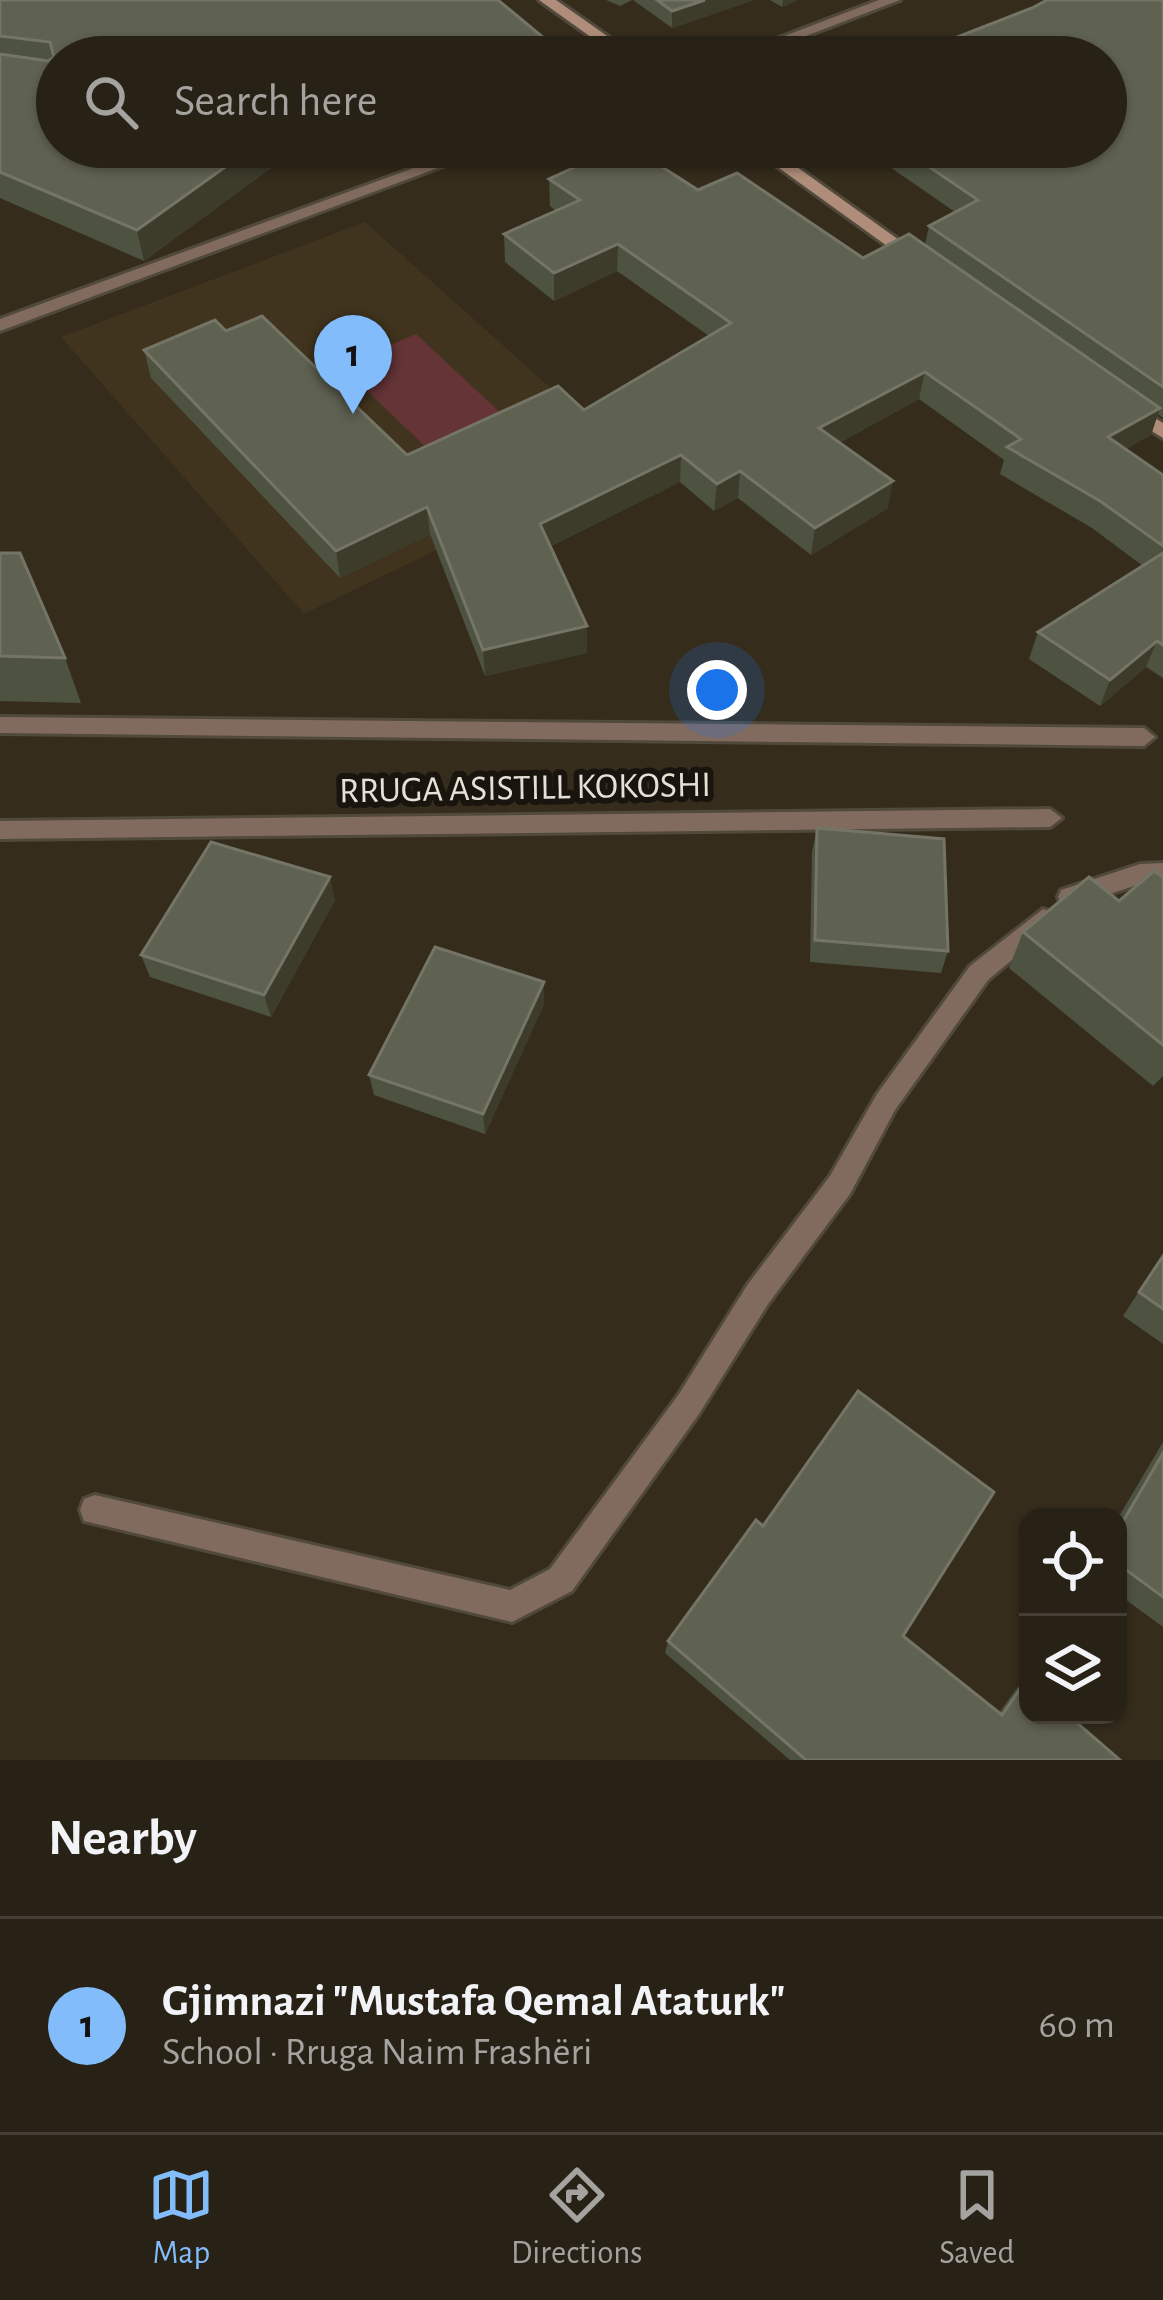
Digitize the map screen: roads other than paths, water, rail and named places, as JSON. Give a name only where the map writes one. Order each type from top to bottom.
[{"type":"main road","points":[[546,0],[598,36]]},
{"type":"main road","points":[[788,168],[929,268]]},
{"type":"main road","points":[[1110,395],[1163,432]]},
{"type":"street","points":[[794,36],[893,0]]},
{"type":"street","points":[[0,325],[428,168]]},
{"type":"street","points":[[0,724],[1144,736]]},
{"type":"street","name":"RRUGA ASISTILL KOKOSHI","points":[[0,830],[1050,818]]},
{"type":"street","points":[[95,1510],[512,1606],[561,1580],[689,1404],[758,1294],[840,1185],[886,1102],[979,973],[1075,892],[1139,874],[1163,874]]},
{"type":"place","name":"Gjimnazi \"Mustafa Qemal Ataturk\"","points":[[353,414]]}]
